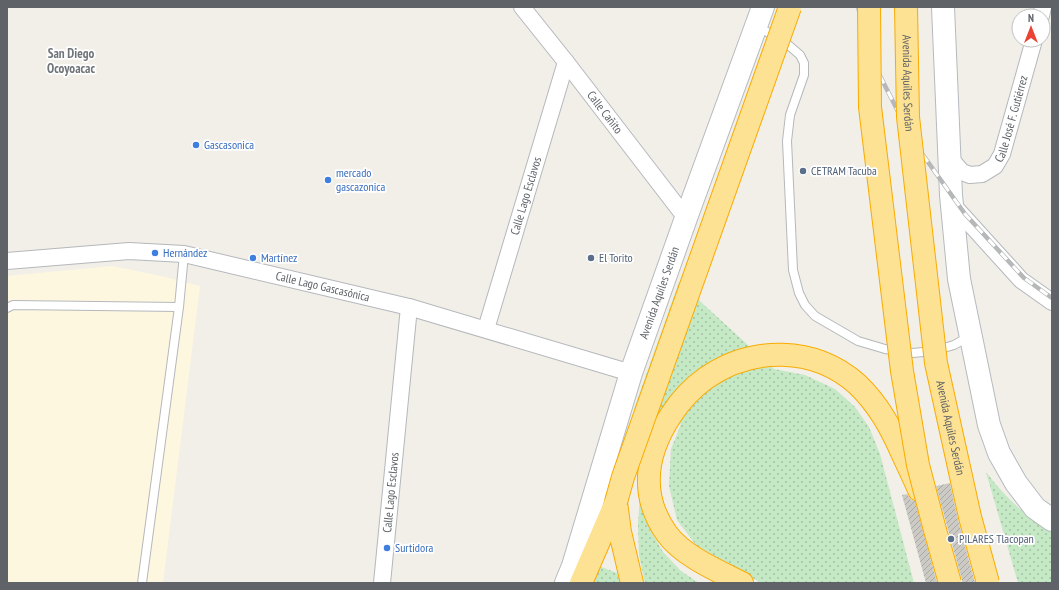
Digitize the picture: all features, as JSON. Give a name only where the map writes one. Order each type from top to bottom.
[{"type":"highway","points":[[581,583],[616,502],[623,477],[790,7]]},
{"type":"highway","points":[[869,7],[870,107],[902,371],[918,464],[950,583]]},
{"type":"highway","name":"Avenida Aquiles Serdán","points":[[906,7],[908,118],[936,363],[970,517],[988,583]]},
{"type":"highway","points":[[742,583],[706,564],[677,545],[661,524],[655,512],[651,497],[649,474],[653,451],[659,436],[676,406],[690,391],[706,378],[739,361],[753,357],[769,354],[784,354],[818,360],[833,367],[857,384],[876,405],[886,419],[914,479],[935,530]]},
{"type":"highway","points":[[616,502],[620,532],[632,583]]},
{"type":"street","name":"Calle Cañito","points":[[522,7],[686,218]]},
{"type":"street","points":[[943,7],[951,195],[959,279],[989,425],[999,453],[1016,483],[1035,508],[1052,520]]},
{"type":"street","name":"Avenida Aquiles Serdán","points":[[566,583],[575,558],[631,373],[760,16]]},
{"type":"street","name":"Calle José F. Gutiérrez","points":[[949,157],[962,172],[970,176],[982,174],[995,166],[1002,154],[1032,48]]},
{"type":"street","name":"Calle Lago Esclavos","points":[[486,329],[566,62]]},
{"type":"street","points":[[953,205],[1021,280],[1052,302]]},
{"type":"street","name":"Calle Lago Gascasónica","points":[[7,261],[129,251],[184,254],[409,307],[631,373]]},
{"type":"street","name":"Calle Lago Esclavos","points":[[382,583],[409,307]]},
{"type":"lane","points":[[760,16],[800,55],[804,63],[804,75],[790,115],[787,141],[793,270],[799,294],[805,305],[815,316],[858,340],[886,350],[913,354],[933,352],[954,344],[971,335]]},
{"type":"lane","points":[[142,583],[179,307],[184,254]]},
{"type":"lane","points":[[7,308],[13,305],[179,307]]},
{"type":"shaded area","points":[[112,266],[200,286],[163,583],[7,583],[7,276]]},
{"type":"green space","points":[[679,282],[774,369],[805,375],[835,389],[855,407],[869,427],[880,454],[914,583],[761,583],[696,545],[677,520],[669,486],[671,449],[681,424],[634,409]]},
{"type":"green space","points":[[986,472],[1016,505],[1052,532],[1052,583],[1018,583]]},
{"type":"green space","points":[[640,494],[648,526],[663,552],[681,571],[699,583],[645,583],[639,555],[638,525]]},
{"type":"green space","points":[[599,566],[617,573],[620,583],[593,583]]},
{"type":"building","points":[[950,483],[958,520],[975,583],[962,583],[936,486]]},
{"type":"building","points":[[907,494],[911,500],[915,501],[937,583],[926,583],[902,495]]},
{"type":"railway","points":[[858,7],[874,64],[913,141],[965,214],[1024,278],[1052,298]]},
{"type":"place","name":"Gascasonica","points":[[196,145]]},
{"type":"place","name":"CETRAM Tacuba","points":[[803,171]]},
{"type":"place","name":"mercado gascazonica","points":[[328,180]]},
{"type":"place","name":"Hernández","points":[[155,253]]},
{"type":"place","name":"Martínez","points":[[253,258]]},
{"type":"place","name":"El Torito","points":[[591,258]]},
{"type":"place","name":"PILARES Tlacopan","points":[[951,539]]},
{"type":"place","name":"Surtidora","points":[[387,548]]},
{"type":"district","name":"San Diego Ocoyoacac","points":[[71,60]]}]
